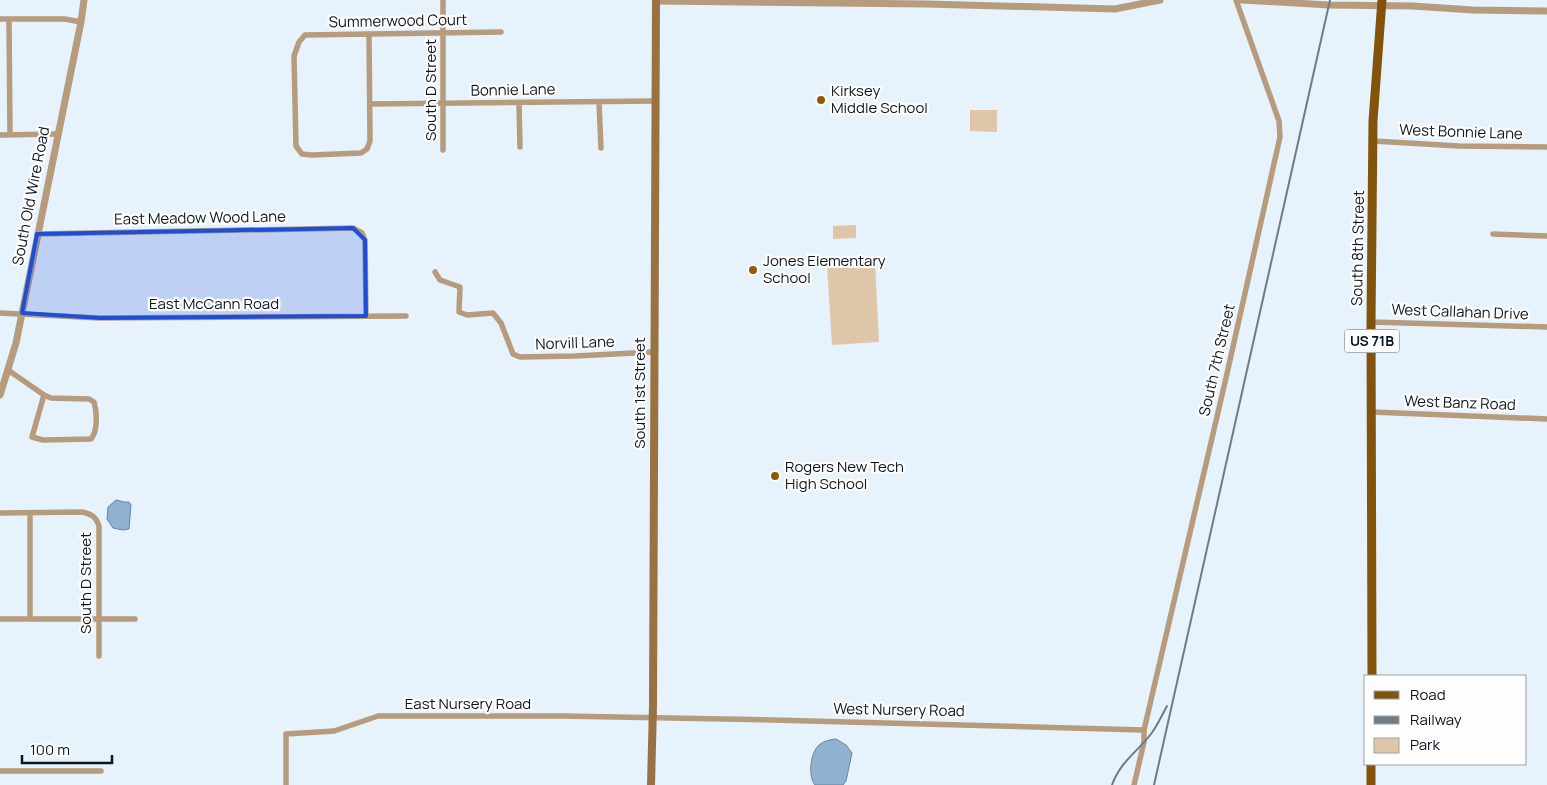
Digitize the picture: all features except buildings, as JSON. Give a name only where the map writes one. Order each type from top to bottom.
[{"type":"main road","name":"South 1st Street","points":[[651,785],[653,719],[656,1]]},
{"type":"main road","name":"South 8th Street","points":[[1372,675],[1371,322],[1373,141],[1382,3]]},
{"type":"main road","points":[[1371,765],[1371,785]]},
{"type":"street","name":"South Old Wire Road","points":[[0,395],[22,313],[84,0]]},
{"type":"street","name":"South D Street","points":[[443,0],[443,150]]},
{"type":"street","points":[[656,1],[927,4],[1115,9],[1160,0]]},
{"type":"street","name":"South 7th Street","points":[[1134,785],[1144,742],[1144,730],[1280,137],[1279,121],[1236,0]]},
{"type":"street","points":[[1242,0],[1382,3],[1547,11]]},
{"type":"street","points":[[0,19],[65,19],[81,22]]},
{"type":"street","points":[[8,19],[10,135]]},
{"type":"street","name":"Summerwood Court","points":[[370,104],[370,141],[367,149],[361,153],[302,154],[296,146],[294,56],[299,42],[305,34],[501,32]]},
{"type":"street","points":[[369,34],[370,104]]},
{"type":"street","name":"Bonnie Lane","points":[[370,104],[655,101]]},
{"type":"street","points":[[599,102],[600,148]]},
{"type":"street","points":[[519,103],[520,147]]},
{"type":"street","points":[[0,135],[58,134]]},
{"type":"street","name":"West Bonnie Lane","points":[[1373,141],[1459,146],[1547,148]]},
{"type":"street","name":"East Meadow Wood Lane","points":[[37,234],[353,228],[362,233],[365,240],[366,316]]},
{"type":"street","points":[[1493,234],[1547,236]]},
{"type":"street","name":"Norvill Lane","points":[[436,272],[440,280],[460,287],[459,312],[467,315],[493,314],[501,323],[513,354],[520,357],[654,352]]},
{"type":"street","name":"East McCann Road","points":[[0,313],[100,318],[406,316]]},
{"type":"street","name":"West Callahan Drive","points":[[1371,322],[1547,327]]},
{"type":"street","points":[[8,370],[51,398],[89,399],[94,402],[96,408],[92,439],[43,440],[32,437],[44,395]]},
{"type":"street","name":"West Banz Road","points":[[1372,412],[1547,420]]},
{"type":"street","name":"South D Street","points":[[30,513],[82,512],[91,514],[97,520],[99,526],[98,656]]},
{"type":"street","points":[[0,513],[30,513],[30,619]]},
{"type":"street","points":[[0,619],[135,619]]},
{"type":"street","name":"East Nursery Road","points":[[286,785],[286,734],[334,731],[378,716],[563,716],[653,719]]},
{"type":"street","name":"West Nursery Road","points":[[653,719],[903,723],[1144,730]]},
{"type":"street","points":[[0,771],[101,771]]},
{"type":"highlighted area","points":[[353,228],[365,240],[366,316],[100,318],[22,313],[37,234]]},
{"type":"green space","points":[[970,110],[997,110],[997,132],[970,131]]},
{"type":"green space","points":[[856,225],[856,238],[833,239],[833,226]]},
{"type":"green space","points":[[875,263],[879,342],[832,345],[827,266]]},
{"type":"water","points":[[116,500],[129,502],[131,505],[129,529],[113,528],[107,519],[108,507]]},
{"type":"water","points":[[836,739],[846,745],[852,753],[846,781],[843,785],[815,785],[811,771],[815,750],[822,743]]},
{"type":"railway","points":[[1154,785],[1330,0]]},
{"type":"railway","points":[[1112,785],[1124,764],[1153,731],[1167,706]]},
{"type":"place","name":"Kirksey Middle School","points":[[821,100]]},
{"type":"place","name":"Jones Elementary School","points":[[753,270]]},
{"type":"place","name":"Rogers New Tech High School","points":[[775,476]]}]
